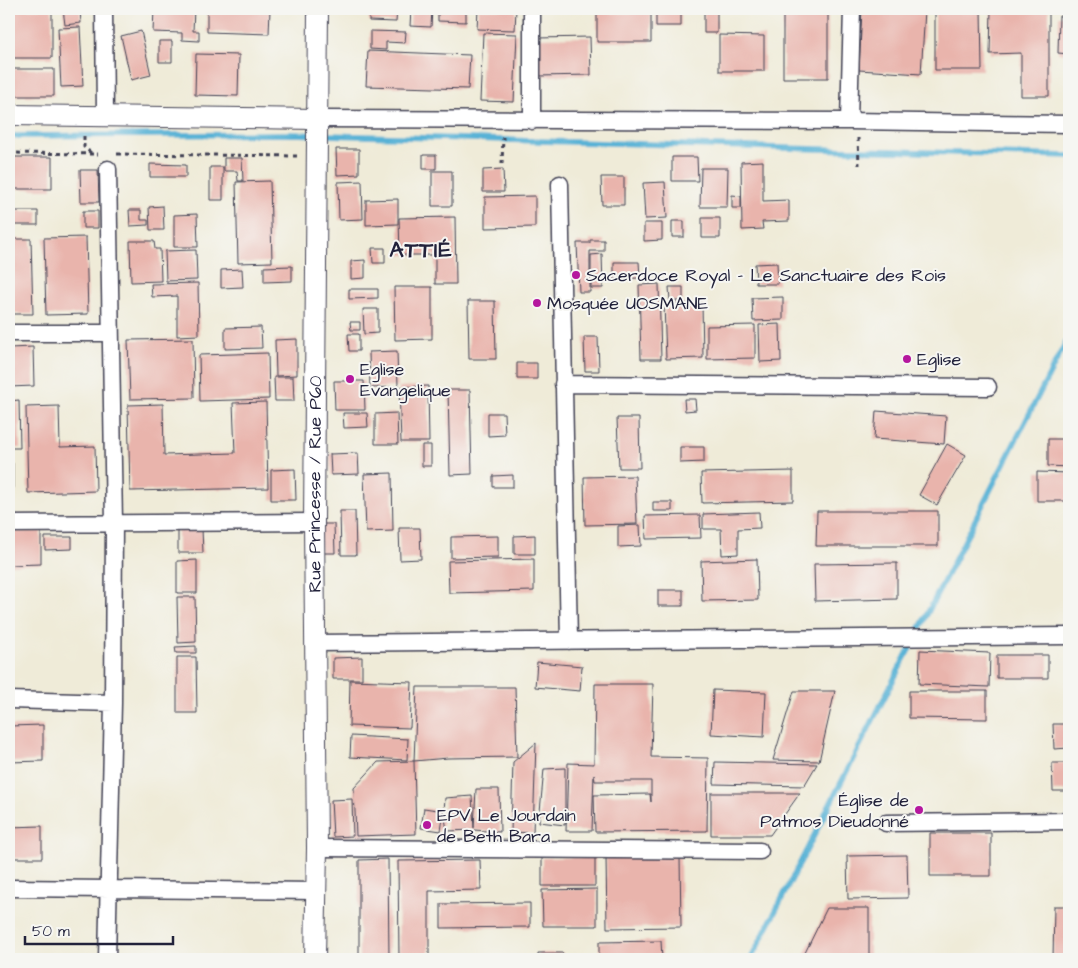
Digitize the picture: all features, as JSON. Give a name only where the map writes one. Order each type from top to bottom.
[{"type":"street","points":[[104,9],[104,115]]},
{"type":"street","name":"Rue Princesse / Rue P60","points":[[315,959],[317,848],[314,522],[318,9]]},
{"type":"street","points":[[532,9],[532,121]]},
{"type":"street","points":[[849,121],[852,9]]},
{"type":"street","points":[[9,115],[104,115],[316,137],[532,121],[849,121],[1069,124]]},
{"type":"street","points":[[107,959],[113,703],[114,523],[110,333],[110,161]]},
{"type":"street","points":[[560,184],[568,641]]},
{"type":"street","points":[[9,333],[110,333]]},
{"type":"street","points":[[563,384],[988,387]]},
{"type":"street","points":[[9,524],[314,522]]},
{"type":"street","points":[[316,643],[1069,636]]},
{"type":"street","points":[[9,700],[113,703]]},
{"type":"street","points":[[886,823],[1069,821]]},
{"type":"street","points":[[317,848],[760,851]]},
{"type":"street","points":[[9,888],[316,891]]},
{"type":"path","points":[[502,164],[503,130]]},
{"type":"path","points":[[110,161],[316,137]]},
{"type":"path","points":[[859,140],[859,165]]},
{"type":"path","points":[[9,153],[101,154]]},
{"type":"building","points":[[9,9],[52,9],[52,58],[9,58]]},
{"type":"building","points":[[63,9],[80,9],[81,23],[65,25]]},
{"type":"building","points":[[154,9],[194,9],[193,31],[199,31],[199,41],[182,40],[182,33],[153,32]]},
{"type":"building","points":[[207,9],[270,9],[269,34],[207,32]]},
{"type":"building","points":[[369,9],[397,9],[396,22],[369,21]]},
{"type":"building","points":[[411,9],[432,9],[431,27],[410,26]]},
{"type":"building","points":[[438,9],[466,9],[466,22],[438,21]]},
{"type":"building","points":[[478,9],[516,9],[515,30],[477,29]]},
{"type":"building","points":[[656,9],[681,9],[681,26],[656,26]]},
{"type":"building","points":[[704,9],[717,9],[717,33],[704,33]]},
{"type":"building","points":[[862,9],[925,10],[921,74],[859,70]]},
{"type":"building","points":[[935,9],[981,9],[982,70],[935,70]]},
{"type":"building","points":[[991,9],[1049,10],[1049,96],[1021,96],[1021,53],[990,54]]},
{"type":"building","points":[[783,10],[828,10],[828,78],[783,78]]},
{"type":"building","points":[[597,13],[651,13],[651,42],[597,42]]},
{"type":"building","points":[[1059,16],[1069,16],[1069,54],[1058,53]]},
{"type":"building","points":[[80,27],[83,86],[61,87],[58,28]]},
{"type":"building","points":[[141,31],[151,75],[131,80],[121,36]]},
{"type":"building","points":[[370,31],[406,32],[405,43],[386,42],[386,50],[370,49]]},
{"type":"building","points":[[483,33],[517,34],[514,102],[480,101]]},
{"type":"building","points":[[719,35],[764,36],[764,71],[719,71]]},
{"type":"building","points":[[590,37],[591,75],[538,76],[537,38]]},
{"type":"building","points":[[159,41],[172,41],[172,62],[159,62]]},
{"type":"building","points":[[368,51],[470,55],[468,89],[366,86]]},
{"type":"building","points":[[196,54],[239,55],[238,96],[195,95]]},
{"type":"building","points":[[9,69],[54,69],[54,96],[9,96]]},
{"type":"building","points":[[336,149],[359,149],[359,174],[337,175]]},
{"type":"building","points":[[423,155],[436,155],[436,169],[423,169]]},
{"type":"building","points":[[9,157],[52,157],[52,189],[9,189]]},
{"type":"building","points":[[672,157],[697,157],[698,181],[672,181]]},
{"type":"building","points":[[224,158],[242,158],[243,181],[238,181],[237,171],[224,171]]},
{"type":"building","points":[[763,161],[763,201],[789,200],[789,221],[762,222],[763,229],[742,230],[741,162]]},
{"type":"building","points":[[150,164],[186,165],[186,177],[150,177]]},
{"type":"building","points":[[210,167],[223,167],[223,200],[210,200]]},
{"type":"building","points":[[701,168],[728,168],[727,207],[700,207]]},
{"type":"building","points":[[503,169],[504,192],[483,192],[483,170]]},
{"type":"building","points":[[80,170],[98,170],[99,202],[81,202]]},
{"type":"building","points":[[432,171],[452,171],[452,206],[432,206]]},
{"type":"building","points":[[601,177],[624,177],[624,205],[602,205]]},
{"type":"building","points":[[270,181],[272,262],[238,263],[236,182]]},
{"type":"building","points":[[362,181],[363,219],[339,220],[338,182]]},
{"type":"building","points":[[665,182],[667,218],[645,219],[643,183]]},
{"type":"building","points":[[732,195],[741,196],[741,208],[732,208]]},
{"type":"building","points":[[535,196],[535,227],[485,228],[485,197]]},
{"type":"building","points":[[398,199],[398,224],[366,225],[366,200]]},
{"type":"building","points":[[163,206],[164,230],[150,230],[149,207]]},
{"type":"building","points":[[129,210],[141,210],[141,220],[148,220],[148,225],[130,226]]},
{"type":"building","points":[[9,211],[38,211],[38,225],[9,225]]},
{"type":"building","points":[[83,211],[98,211],[98,228],[83,228]]},
{"type":"building","points":[[197,214],[198,247],[174,247],[174,215]]},
{"type":"building","points":[[455,217],[456,284],[435,284],[435,255],[400,255],[399,218]]},
{"type":"building","points":[[702,218],[720,218],[720,238],[702,238]]},
{"type":"building","points":[[672,221],[684,221],[684,237],[672,237]]},
{"type":"building","points":[[644,223],[662,223],[662,240],[644,241]]},
{"type":"building","points":[[86,237],[88,314],[46,315],[44,238]]},
{"type":"building","points":[[9,239],[31,239],[33,314],[9,314]]},
{"type":"building","points":[[590,240],[604,240],[604,251],[590,251],[590,292],[579,292],[577,243],[590,243]]},
{"type":"building","points":[[130,241],[154,241],[155,249],[160,249],[161,281],[131,282]]},
{"type":"building","points":[[372,248],[385,248],[385,263],[373,263]]},
{"type":"building","points":[[196,250],[197,280],[166,281],[165,251]]},
{"type":"building","points":[[602,254],[603,288],[591,288],[591,255]]},
{"type":"building","points":[[365,260],[365,278],[351,279],[351,261]]},
{"type":"building","points":[[614,262],[639,262],[640,278],[614,279]]},
{"type":"building","points":[[777,263],[778,284],[756,284],[755,264]]},
{"type":"building","points":[[292,266],[292,281],[264,282],[264,267]]},
{"type":"building","points":[[242,269],[243,287],[221,288],[221,270]]},
{"type":"building","points":[[198,283],[199,335],[177,336],[177,296],[152,297],[151,284]]},
{"type":"building","points":[[659,284],[661,359],[641,359],[639,285]]},
{"type":"building","points":[[394,287],[432,287],[432,339],[395,340]]},
{"type":"building","points":[[669,287],[683,287],[683,301],[670,301]]},
{"type":"building","points":[[349,289],[378,289],[378,298],[349,299]]},
{"type":"building","points":[[783,297],[783,320],[753,321],[752,298]]},
{"type":"building","points":[[468,301],[495,301],[496,359],[469,359]]},
{"type":"building","points":[[702,303],[703,358],[666,359],[664,304]]},
{"type":"building","points":[[363,309],[378,309],[378,333],[364,334]]},
{"type":"building","points":[[350,322],[360,322],[360,330],[351,330]]},
{"type":"building","points":[[780,324],[781,361],[760,362],[759,325]]},
{"type":"building","points":[[755,325],[755,358],[707,359],[707,326]]},
{"type":"building","points":[[261,327],[262,348],[225,349],[225,328]]},
{"type":"building","points":[[348,334],[359,334],[359,351],[349,351]]},
{"type":"building","points":[[584,337],[598,337],[599,371],[585,371]]},
{"type":"building","points":[[193,339],[194,398],[130,399],[128,340]]},
{"type":"building","points":[[297,339],[297,375],[276,376],[275,340]]},
{"type":"building","points":[[33,347],[34,386],[9,387],[9,348]]},
{"type":"building","points":[[397,351],[398,387],[370,388],[369,352]]},
{"type":"building","points":[[268,353],[269,399],[200,401],[199,355]]},
{"type":"building","points":[[517,363],[537,363],[537,379],[517,379]]},
{"type":"building","points":[[274,377],[293,377],[294,401],[275,401]]},
{"type":"building","points":[[334,381],[364,381],[365,410],[335,410]]},
{"type":"building","points":[[428,386],[429,442],[401,442],[399,387]]},
{"type":"building","points":[[448,390],[470,390],[472,474],[450,475]]},
{"type":"building","points":[[684,399],[695,399],[696,410],[685,411]]},
{"type":"building","points":[[19,400],[20,448],[9,448],[9,401]]},
{"type":"building","points":[[266,402],[268,488],[130,491],[128,405],[163,404],[164,455],[235,453],[233,403]]},
{"type":"building","points":[[59,406],[60,447],[95,446],[96,491],[28,493],[26,407]]},
{"type":"building","points":[[876,411],[946,416],[944,444],[874,439]]},
{"type":"building","points":[[343,413],[367,413],[368,427],[344,428]]},
{"type":"building","points":[[397,413],[398,444],[375,444],[375,414]]},
{"type":"building","points":[[488,413],[504,413],[505,435],[488,436]]},
{"type":"building","points":[[617,418],[639,418],[640,468],[619,468]]},
{"type":"building","points":[[1048,439],[1069,439],[1069,467],[1048,466]]},
{"type":"building","points":[[947,444],[966,455],[937,505],[919,495]]},
{"type":"building","points":[[422,445],[431,445],[431,466],[422,466]]},
{"type":"building","points":[[680,447],[704,447],[704,462],[680,463]]},
{"type":"building","points":[[358,453],[359,474],[331,475],[330,454]]},
{"type":"building","points":[[9,463],[13,463],[13,491],[9,491]]},
{"type":"building","points":[[295,469],[296,500],[271,500],[271,470]]},
{"type":"building","points":[[793,471],[793,501],[702,503],[701,473]]},
{"type":"building","points":[[1037,472],[1069,473],[1069,501],[1037,501]]},
{"type":"building","points":[[392,473],[393,531],[366,532],[364,474]]},
{"type":"building","points":[[513,475],[513,487],[493,487],[493,476]]},
{"type":"building","points":[[635,476],[637,524],[585,525],[584,477]]},
{"type":"building","points":[[653,502],[672,502],[672,511],[653,511]]},
{"type":"building","points":[[340,511],[355,511],[356,555],[341,555]]},
{"type":"building","points":[[817,511],[938,511],[938,546],[816,546]]},
{"type":"building","points":[[759,512],[760,528],[738,529],[738,554],[722,555],[721,529],[703,529],[703,514]]},
{"type":"building","points":[[700,515],[701,538],[646,539],[645,516]]},
{"type":"building","points":[[320,524],[334,524],[335,553],[320,553]]},
{"type":"building","points":[[640,525],[641,546],[618,547],[618,526]]},
{"type":"building","points":[[399,528],[420,528],[421,559],[400,560]]},
{"type":"building","points":[[178,529],[202,529],[203,553],[178,553]]},
{"type":"building","points":[[41,531],[41,564],[9,565],[9,532]]},
{"type":"building","points":[[535,535],[535,554],[514,554],[514,536]]},
{"type":"building","points":[[498,536],[498,557],[451,558],[451,537]]},
{"type":"building","points":[[45,537],[72,537],[72,549],[45,550]]},
{"type":"building","points":[[534,559],[534,591],[449,593],[448,561]]},
{"type":"building","points":[[757,559],[758,600],[702,601],[701,561]]},
{"type":"building","points":[[197,560],[197,593],[177,593],[177,561]]},
{"type":"building","points":[[897,563],[897,599],[815,601],[814,564]]},
{"type":"building","points":[[658,590],[683,590],[683,606],[658,606]]},
{"type":"building","points":[[177,597],[195,597],[196,642],[178,643]]},
{"type":"building","points":[[196,646],[196,653],[176,653],[175,647]]},
{"type":"building","points":[[920,650],[990,653],[989,687],[919,684]]},
{"type":"building","points":[[997,655],[1048,655],[1048,678],[997,678]]},
{"type":"building","points":[[177,657],[196,657],[197,713],[177,713]]},
{"type":"building","points":[[362,657],[362,679],[333,679],[333,658]]},
{"type":"building","points":[[537,662],[582,666],[580,691],[535,687]]},
{"type":"building","points":[[350,680],[412,682],[410,728],[349,726]]},
{"type":"building","points":[[595,684],[653,684],[651,757],[708,758],[707,831],[595,832],[594,795],[650,794],[651,802],[651,781],[595,781],[594,774],[592,831],[566,831],[568,763],[594,764]]},
{"type":"building","points":[[417,687],[515,687],[517,757],[448,758],[414,761]]},
{"type":"building","points":[[713,690],[766,692],[764,737],[711,734]]},
{"type":"building","points":[[794,691],[835,691],[819,761],[773,760]]},
{"type":"building","points":[[909,691],[987,691],[987,719],[909,718]]},
{"type":"building","points":[[1053,724],[1069,724],[1069,748],[1054,749]]},
{"type":"building","points":[[43,725],[43,761],[9,762],[9,726]]},
{"type":"building","points":[[351,736],[408,739],[407,760],[350,757]]},
{"type":"building","points":[[536,743],[533,833],[511,832],[513,762]]},
{"type":"building","points":[[414,761],[416,834],[356,836],[354,788],[378,762]]},
{"type":"building","points":[[715,762],[817,764],[804,786],[714,784]]},
{"type":"building","points":[[1052,763],[1069,763],[1069,791],[1053,791]]},
{"type":"building","points":[[565,768],[565,825],[539,822],[544,769]]},
{"type":"building","points":[[476,789],[499,789],[500,832],[474,830],[447,831],[444,811],[445,798],[472,796],[474,828]]},
{"type":"building","points":[[711,793],[800,793],[770,835],[711,835]]},
{"type":"building","points":[[352,799],[353,836],[333,837],[331,800]]},
{"type":"building","points":[[424,808],[444,811],[441,831],[421,828]]},
{"type":"building","points":[[42,826],[42,858],[9,858],[9,827]]},
{"type":"building","points":[[930,833],[991,833],[991,876],[930,876]]},
{"type":"building","points":[[907,855],[908,898],[848,899],[847,856]]},
{"type":"building","points":[[595,857],[595,886],[542,886],[542,858]]},
{"type":"building","points":[[606,857],[680,857],[681,927],[607,928]]},
{"type":"building","points":[[388,859],[389,959],[359,959],[359,860]]},
{"type":"building","points":[[480,860],[481,890],[429,891],[429,959],[399,959],[398,861]]},
{"type":"building","points":[[597,889],[597,926],[543,926],[542,890]]},
{"type":"building","points":[[530,903],[530,927],[441,928],[441,904]]},
{"type":"building","points":[[1054,906],[1069,906],[1069,959],[1053,959]]},
{"type":"building","points":[[827,908],[869,908],[869,959],[802,959]]},
{"type":"building","points":[[661,941],[662,959],[599,959],[599,942]]},
{"type":"building","points":[[538,953],[563,953],[563,959],[538,959]]},
{"type":"waterway","points":[[9,136],[291,134],[1069,156]]},
{"type":"waterway","points":[[751,959],[1069,336]]},
{"type":"place","name":"Sacerdoce Royal - Le Sanctuaire des Rois","points":[[576,275]]},
{"type":"place","name":"Mosquée UOSMANE","points":[[537,303]]},
{"type":"place","name":"Eglise","points":[[907,359]]},
{"type":"place","name":"Eglise Evangelique","points":[[350,379]]},
{"type":"place","name":"Église de Patmos Dieudonné","points":[[919,810]]},
{"type":"place","name":"EPV Le Jourdain de Beth Bara","points":[[427,825]]},
{"type":"district","name":"ATTIÉ","points":[[421,249]]}]
